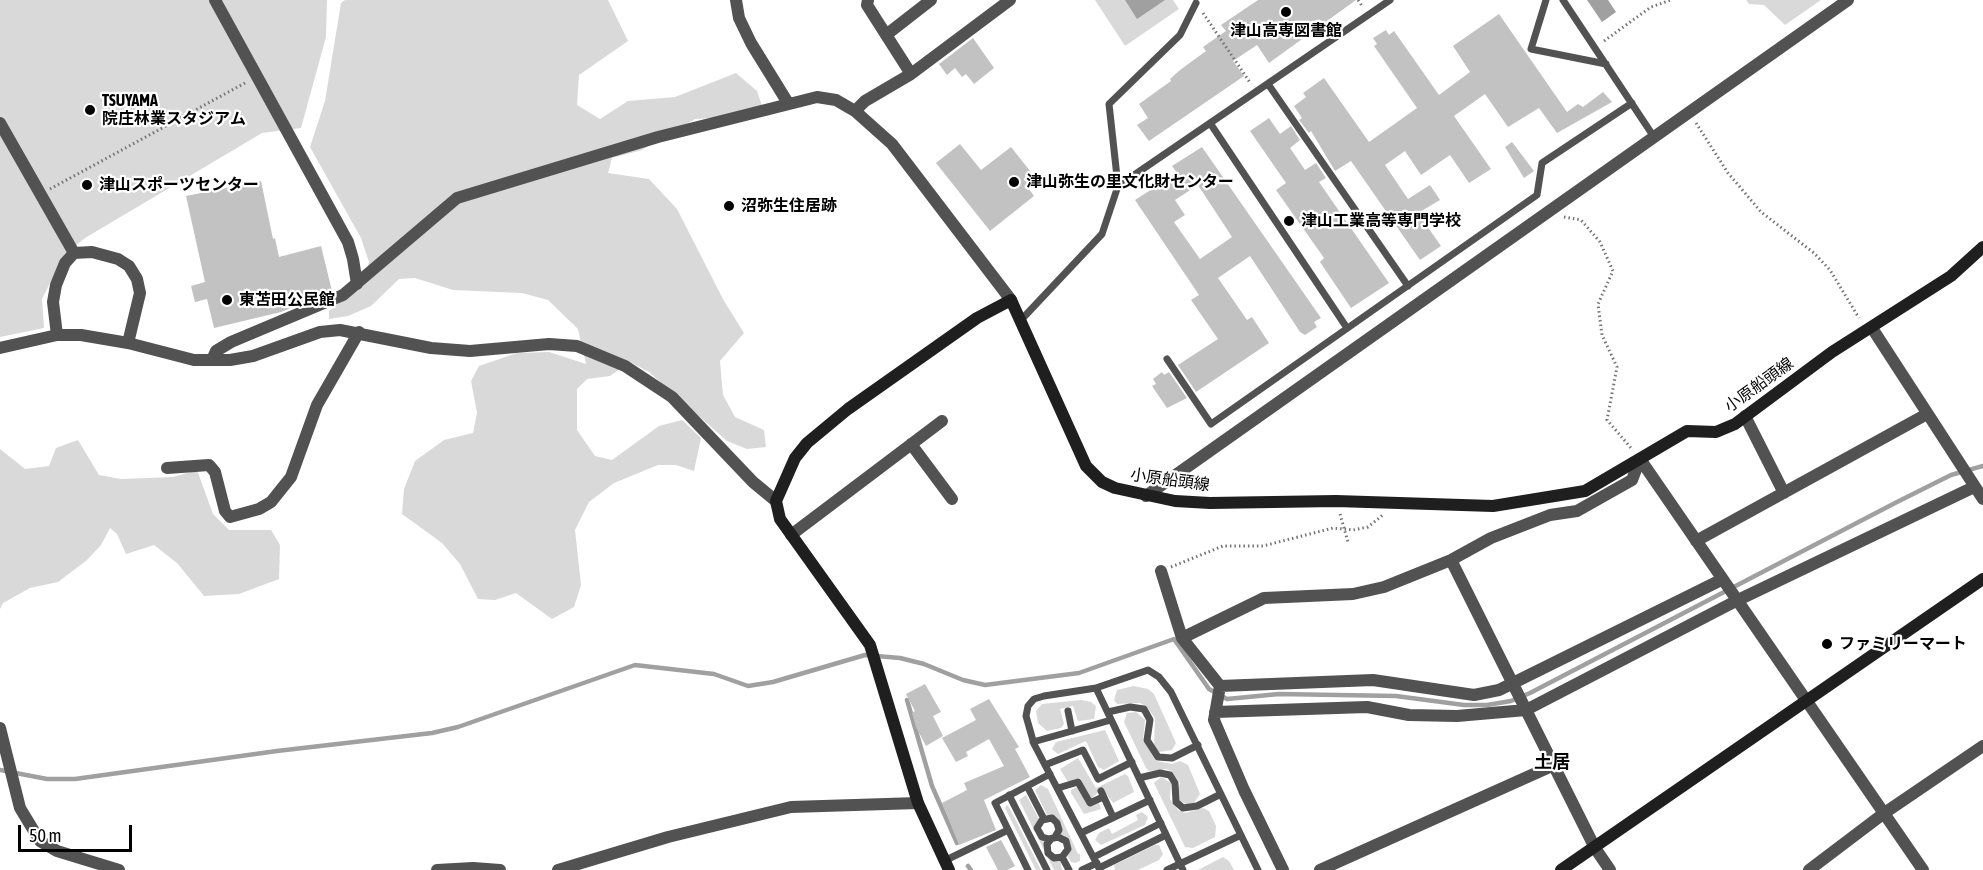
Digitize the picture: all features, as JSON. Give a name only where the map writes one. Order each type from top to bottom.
[{"type":"main road","name":"小原船頭線","points":[[1011,300],[1022,319],[1073,442],[1086,466],[1102,482],[1115,488],[1146,496],[1210,503],[1336,501],[1493,506],[1545,499],[1585,490],[1687,431],[1716,432],[1745,416],[1869,329],[1951,276],[1983,247]]},
{"type":"main road","points":[[947,865],[918,803],[870,645],[849,612],[790,535],[780,519],[776,501],[795,458],[807,443],[849,409],[945,339],[1011,300]]},
{"type":"main road","points":[[1561,870],[1804,700],[1983,579]]},
{"type":"street","points":[[215,0],[348,242],[357,284]]},
{"type":"street","points":[[736,0],[739,18],[750,43],[788,103]]},
{"type":"street","points":[[868,0],[867,5],[911,74]]},
{"type":"street","points":[[886,35],[931,0]]},
{"type":"street","points":[[855,111],[865,101],[911,74],[1010,0]]},
{"type":"street","points":[[1146,496],[1848,0]]},
{"type":"street","points":[[212,360],[216,351],[231,342],[331,302],[357,284],[457,198],[658,137],[817,97],[836,100],[855,111],[892,144],[1011,300]]},
{"type":"street","points":[[0,123],[74,253]]},
{"type":"street","points":[[57,335],[53,302],[56,285],[65,263],[74,253],[92,252],[118,259],[129,266],[137,279],[140,293],[128,343]]},
{"type":"street","points":[[1869,329],[1983,499]]},
{"type":"street","points":[[0,348],[57,335],[81,335],[128,343],[177,357],[212,360],[253,356],[321,332],[359,332],[441,349],[470,351],[549,344],[577,345],[625,366],[672,397],[753,482],[776,501]]},
{"type":"street","points":[[167,468],[209,465],[215,472],[225,511],[230,517],[259,509],[271,502],[291,477],[317,405],[359,332]]},
{"type":"street","points":[[1695,541],[1927,414]]},
{"type":"street","points":[[1745,416],[1784,493]]},
{"type":"street","points":[[790,535],[942,421]]},
{"type":"street","points":[[911,444],[952,499]]},
{"type":"street","points":[[1640,459],[1721,580],[1923,870]]},
{"type":"street","points":[[1182,638],[1264,598],[1353,594],[1384,587],[1451,560],[1491,538],[1550,515],[1577,511],[1632,480],[1640,459]]},
{"type":"street","points":[[1215,712],[1367,707],[1409,716],[1457,716],[1526,710],[1736,601],[1974,487]]},
{"type":"street","points":[[1451,560],[1595,848],[1610,870]]},
{"type":"street","points":[[1161,571],[1182,638],[1220,686],[1214,720],[1244,790],[1284,870]]},
{"type":"street","points":[[1220,686],[1373,680],[1474,695],[1514,685],[1721,580]]},
{"type":"street","points":[[0,728],[20,808],[40,841],[57,851],[119,870]]},
{"type":"street","points":[[1809,870],[1883,814],[1983,746]]},
{"type":"street","points":[[1320,870],[1554,765]]},
{"type":"street","points":[[558,870],[668,837],[791,807],[918,803]]},
{"type":"street","points":[[436,870],[473,868],[500,870]]},
{"type":"lane","points":[[1118,186],[1390,0]]},
{"type":"lane","points":[[1546,0],[1531,49],[1606,64]]},
{"type":"lane","points":[[1563,0],[1654,136]]},
{"type":"lane","points":[[1022,319],[1102,234],[1118,186],[1109,104],[1180,35],[1196,3]]},
{"type":"lane","points":[[1268,84],[1408,286]]},
{"type":"lane","points":[[1167,359],[1211,424],[1537,195],[1542,163],[1632,103]]},
{"type":"lane","points":[[1210,123],[1347,328]]},
{"type":"lane","points":[[1098,864],[1033,742],[1026,716],[1028,706],[1034,699],[1096,688],[1148,670],[1171,692],[1258,870]]},
{"type":"lane","points":[[1096,688],[1182,867]]},
{"type":"lane","points":[[1033,742],[1072,731],[1130,707],[1144,709],[1150,720],[1147,740],[1158,757],[1172,758],[1198,745]]},
{"type":"lane","points":[[1068,711],[1072,731]]},
{"type":"lane","points":[[1045,765],[1083,750],[1098,779],[1132,762]]},
{"type":"lane","points":[[1139,778],[1160,773],[1170,775],[1175,783],[1176,802],[1183,808],[1190,809],[1221,794]]},
{"type":"lane","points":[[1028,870],[995,803],[1050,774]]},
{"type":"lane","points":[[1058,788],[1078,782],[1090,803],[1102,794],[1113,817]]},
{"type":"lane","points":[[1027,786],[1044,819]]},
{"type":"lane","points":[[1009,795],[1047,870]]},
{"type":"lane","points":[[1081,833],[1150,800]]},
{"type":"lane","points":[[1044,819],[1038,825],[1038,831],[1042,837],[1053,838],[1064,839],[1068,845],[1067,852],[1062,857],[1054,858],[1048,853],[1047,844],[1053,838],[1059,830],[1052,818],[1044,819]]},
{"type":"lane","points":[[1098,864],[1161,823]]},
{"type":"lane","points":[[947,865],[1008,830]]},
{"type":"lane","points":[[1082,870],[1167,835]]},
{"type":"lane","points":[[1167,870],[1182,867],[1241,835]]},
{"type":"lane","points":[[1062,857],[1069,870]]},
{"type":"path","points":[[1595,47],[1651,7],[1671,0]]},
{"type":"path","points":[[1196,3],[1256,92]]},
{"type":"path","points":[[41,194],[257,76]]},
{"type":"path","points":[[1690,111],[1728,173],[1761,212],[1814,253],[1830,270],[1869,329]]},
{"type":"path","points":[[1545,213],[1581,220],[1600,242],[1613,271],[1598,304],[1602,335],[1617,367],[1607,420],[1640,459]]},
{"type":"path","points":[[1336,501],[1348,542]]},
{"type":"path","points":[[1161,571],[1223,546],[1263,546],[1333,528],[1353,530],[1368,527],[1383,517],[1390,503]]},
{"type":"shaded area","name":"津山スポーツセンター","points":[[0,0],[327,0],[326,37],[301,128],[262,133],[85,238],[64,255],[42,299],[44,328],[0,337]]},
{"type":"shaded area","points":[[345,0],[608,0],[628,41],[579,75],[577,105],[600,119],[628,101],[675,97],[736,73],[757,91],[765,115],[695,119],[642,150],[612,158],[608,173],[649,179],[677,209],[724,301],[744,333],[720,361],[723,395],[735,417],[764,430],[766,447],[747,449],[727,441],[649,372],[630,362],[610,376],[587,379],[577,389],[577,430],[595,456],[612,460],[659,426],[682,420],[701,438],[694,471],[676,465],[658,465],[614,483],[589,502],[575,530],[581,585],[574,607],[552,619],[516,593],[495,600],[478,599],[460,564],[442,543],[402,514],[404,489],[415,461],[444,440],[473,433],[477,413],[471,381],[479,366],[517,353],[549,352],[586,364],[578,329],[548,300],[522,293],[453,290],[415,278],[399,279],[371,306],[348,316],[329,319],[329,311],[364,282],[369,262],[361,238],[310,147],[325,101],[341,3]]},
{"type":"shaded area","points":[[1095,0],[1173,0],[1179,9],[1125,46]]},
{"type":"shaded area","points":[[1125,0],[1165,0],[1137,19]]},
{"type":"shaded area","points":[[1587,0],[1608,0],[1616,12],[1602,22]]},
{"type":"shaded area","points":[[1746,0],[1821,0],[1785,25],[1764,5],[1749,4]]},
{"type":"shaded area","points":[[78,440],[99,475],[121,479],[173,477],[197,470],[213,514],[229,530],[271,530],[280,545],[279,579],[239,594],[204,596],[177,563],[154,545],[126,554],[117,534],[110,528],[101,545],[87,560],[58,582],[30,588],[3,603],[0,609],[0,449],[25,469],[49,466],[56,448]]},
{"type":"shaded area","points":[[1134,686],[1148,689],[1154,694],[1176,743],[1172,750],[1159,752],[1154,747],[1155,718],[1147,707],[1140,703],[1117,704],[1114,700],[1117,690]]},
{"type":"shaded area","points":[[1081,700],[1091,702],[1096,706],[1094,719],[1078,721],[1073,706],[1060,709],[1064,724],[1061,728],[1047,731],[1038,723],[1036,711],[1042,704]]},
{"type":"shaded area","points":[[1136,712],[1145,720],[1143,740],[1156,761],[1172,764],[1180,761],[1188,765],[1200,794],[1194,803],[1187,805],[1179,800],[1177,793],[1180,783],[1171,771],[1166,769],[1149,771],[1146,768],[1124,722],[1127,713]]},
{"type":"shaded area","points":[[1105,730],[1119,761],[1104,770],[1098,767],[1086,741],[1058,754],[1052,749],[1056,742]]},
{"type":"shaded area","points":[[1078,758],[1096,788],[1125,774],[1134,792],[1113,803],[1102,788],[1091,799],[1080,778],[1068,782],[1060,769]]},
{"type":"shaded area","points":[[1161,777],[1171,783],[1170,799],[1178,810],[1185,813],[1203,808],[1209,811],[1216,826],[1215,837],[1193,848],[1185,847],[1154,783]]},
{"type":"shaded area","points":[[1041,785],[1048,789],[1080,854],[1080,861],[1071,862],[1067,855],[1071,847],[1065,836],[1060,834],[1060,823],[1057,818],[1047,815],[1035,790]]},
{"type":"shaded area","points":[[1077,787],[1088,807],[1099,803],[1101,809],[1084,814],[1071,793],[1071,790]]},
{"type":"shaded area","points":[[1026,795],[1039,819],[1036,834],[1019,800]]},
{"type":"shaded area","points":[[1007,805],[1041,870],[1036,870],[1005,808]]},
{"type":"shaded area","points":[[1142,812],[1148,817],[1145,825],[1101,845],[1095,840],[1099,833],[1109,828],[1112,834],[1138,820],[1136,815]]},
{"type":"shaded area","points":[[1036,834],[1046,841],[1044,846],[1060,860],[1062,870],[1054,870]]},
{"type":"shaded area","points":[[1159,845],[1163,854],[1159,860],[1138,870],[1115,870],[1114,865]]},
{"type":"shaded area","points":[[1223,857],[1229,861],[1234,870],[1198,870]]},
{"type":"building","points":[[1258,0],[1356,0],[1269,63],[1257,45],[1233,61],[1244,76],[1149,141],[1137,125],[1148,118],[1139,104],[1171,81],[1170,79],[1180,70],[1206,51],[1203,47],[1226,31],[1221,25]]},
{"type":"building","points":[[1499,14],[1567,112],[1578,104],[1583,107],[1603,92],[1612,102],[1557,133],[1539,108],[1508,127],[1485,94],[1454,116],[1491,169],[1469,183],[1450,155],[1421,175],[1405,151],[1385,165],[1408,199],[1430,185],[1440,200],[1418,213],[1441,246],[1420,260],[1351,161],[1335,171],[1311,131],[1309,133],[1299,120],[1302,118],[1294,106],[1306,97],[1303,93],[1324,78],[1369,142],[1417,108],[1374,46],[1377,44],[1373,38],[1386,30],[1389,35],[1394,31],[1439,95],[1470,72],[1453,46]]},
{"type":"building","points":[[973,38],[994,68],[974,84],[966,74],[962,77],[955,68],[947,75],[939,64]]},
{"type":"building","points":[[1269,118],[1280,134],[1291,126],[1300,140],[1290,148],[1305,170],[1316,163],[1326,178],[1319,182],[1389,283],[1351,308],[1320,262],[1324,258],[1276,190],[1286,183],[1250,131]]},
{"type":"building","points":[[1512,142],[1534,171],[1524,178],[1505,147]]},
{"type":"building","points":[[960,144],[981,170],[1011,147],[1038,181],[1029,189],[1034,196],[990,231],[936,163]]},
{"type":"building","points":[[1202,147],[1321,318],[1314,322],[1317,327],[1305,335],[1300,332],[1250,256],[1218,278],[1247,320],[1252,317],[1269,343],[1196,392],[1178,365],[1218,339],[1191,300],[1199,295],[1135,200],[1177,173],[1172,166]],"holes":[[[1198,185],[1232,237],[1200,259],[1174,222],[1185,215],[1175,200]]]},
{"type":"building","points":[[261,181],[279,257],[321,246],[332,291],[281,312],[214,328],[207,299],[195,302],[191,286],[205,282],[186,196]]},
{"type":"building","points":[[1162,372],[1164,375],[1169,372],[1187,398],[1167,408],[1152,386],[1156,384],[1153,379]]},
{"type":"building","points":[[925,684],[941,712],[933,716],[943,736],[926,746],[916,727],[912,713],[915,711],[906,694]]},
{"type":"building","points":[[989,699],[1019,747],[1015,749],[1030,777],[984,800],[996,830],[959,845],[942,803],[967,790],[964,783],[1004,766],[989,739],[966,752],[968,756],[956,762],[942,738],[976,720],[970,709]]},
{"type":"building","points":[[1001,840],[1015,866],[1007,870],[998,870],[986,847]]},
{"type":"waterway","points":[[0,770],[47,779],[75,779],[277,751],[432,733],[458,727],[635,665],[714,674],[748,686],[773,682],[865,655],[900,658],[924,664],[963,680],[985,685],[1079,673],[1174,639],[1209,689],[1227,699],[1279,694],[1396,696],[1464,705],[1487,705],[1511,701],[1530,693],[1897,502],[1951,475],[1983,466]]},
{"type":"waterway","points":[[907,700],[932,786],[957,843]]},
{"type":"waterway","points":[[968,866],[971,870]]},
{"type":"place","name":"津山高専図書館","points":[[1286,12]]},
{"type":"place","name":"TSUYAMA 院庄林業スタジアム","points":[[90,110]]},
{"type":"place","name":"津山弥生の里文化財センター","points":[[1014,182]]},
{"type":"place","name":"津山スポーツセンター","points":[[87,185]]},
{"type":"place","name":"沼弥生住居跡","points":[[729,206]]},
{"type":"place","name":"津山工業高等専門学校","points":[[1289,221]]},
{"type":"place","name":"東苫田公民館","points":[[227,300]]},
{"type":"place","name":"ファミリーマート","points":[[1827,644]]},
{"type":"district","name":"土居","points":[[1552,762]]}]
